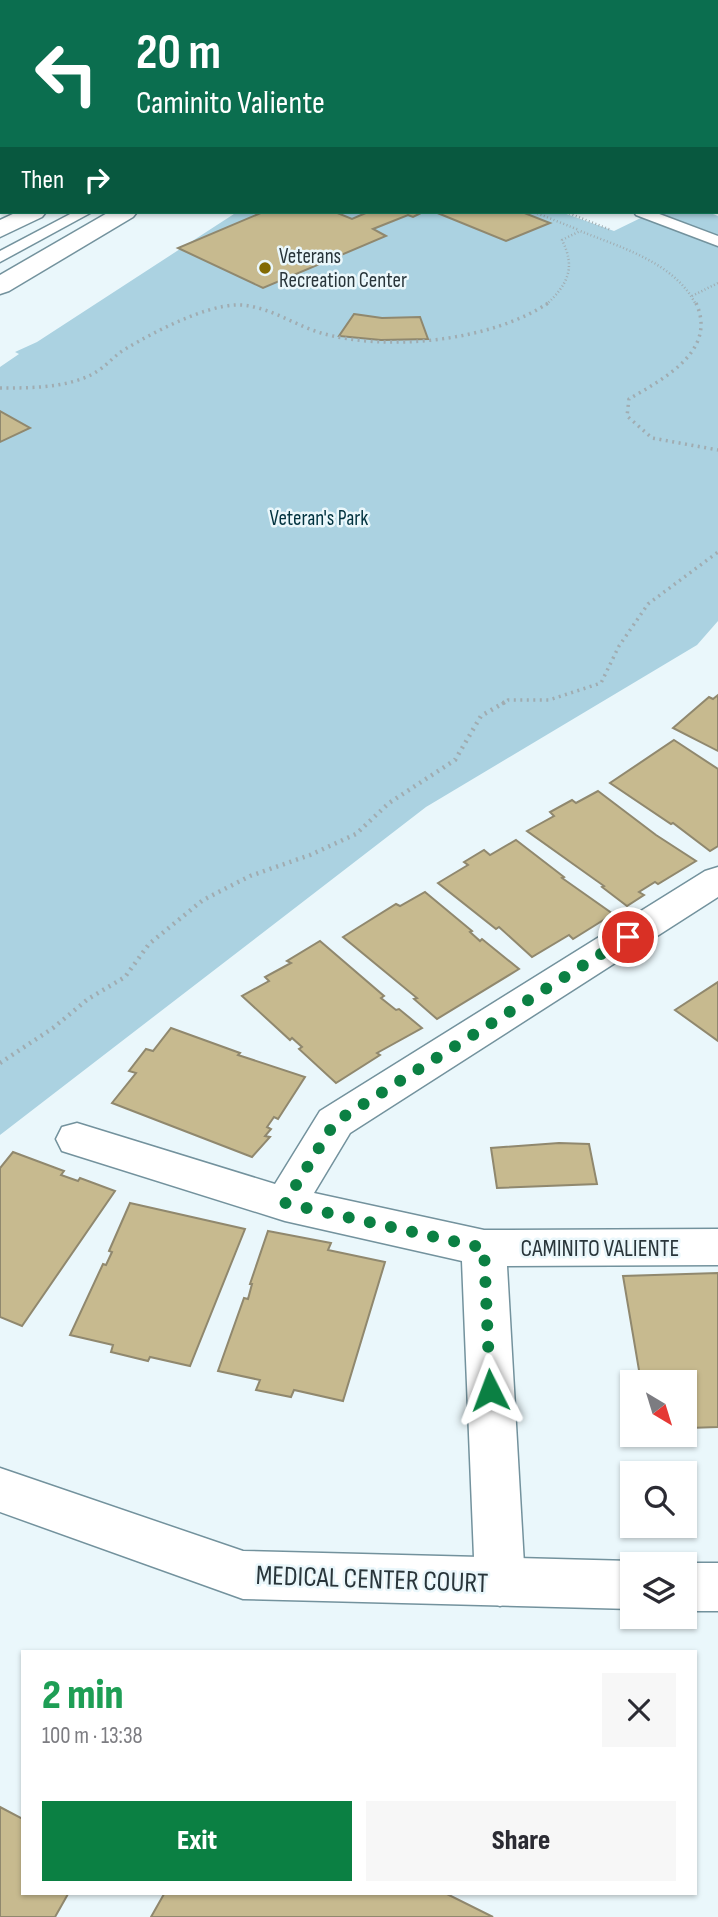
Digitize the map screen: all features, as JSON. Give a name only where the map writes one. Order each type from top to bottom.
[{"type":"street","points":[[0,230],[30,214]]},
{"type":"street","points":[[0,286],[122,214]]},
{"type":"street","points":[[285,1203],[335,1122],[718,880]]},
{"type":"street","name":"CAMINITO VALIENTE","points":[[77,1139],[285,1203],[484,1248],[718,1247]]},
{"type":"street","points":[[484,1248],[500,1582]]},
{"type":"street","name":"MEDICAL CENTER COURT","points":[[0,1490],[243,1575],[620,1585]]},
{"type":"street","points":[[697,1587],[718,1587]]},
{"type":"lane","points":[[0,257],[81,214]]},
{"type":"lane","points":[[646,214],[718,241]]},
{"type":"path","points":[[539,214],[661,268],[684,283],[702,316],[692,354],[668,375],[629,399],[627,416],[652,438],[718,450]]},
{"type":"path","points":[[0,388],[65,384],[90,377],[117,360],[125,349],[211,309],[238,304],[304,328],[350,338],[422,341],[486,330],[532,314],[552,297],[563,285],[571,258],[562,240],[580,231]]},
{"type":"path","points":[[692,296],[718,283]]},
{"type":"path","points":[[0,1063],[53,1028],[88,999],[125,977],[149,944],[203,900],[250,876],[310,855],[356,834],[389,803],[455,760],[481,716],[508,700],[549,700],[601,683],[619,646],[648,604],[718,552]]},
{"type":"green space","name":"Veteran's Park","points":[[234,214],[567,214],[614,231],[649,214],[718,216],[718,621],[697,645],[426,807],[0,1135],[0,367],[19,354],[15,352],[37,342]]},
{"type":"building","name":"Veterans Recreation Center","points":[[258,214],[340,214],[352,219],[363,214],[419,214],[413,217],[408,215],[373,229],[386,236],[263,288],[178,248]]},
{"type":"building","name":"Veterans Recreation Center","points":[[440,214],[527,214],[550,223],[506,241]]},
{"type":"building","points":[[354,314],[382,318],[420,317],[428,339],[381,340],[339,336]]},
{"type":"building","points":[[0,411],[30,428],[0,442]]},
{"type":"building","points":[[718,695],[718,751],[673,728],[709,697],[713,699]]},
{"type":"building","points":[[674,740],[718,769],[718,846],[710,851],[673,823],[610,783]]},
{"type":"building","points":[[598,791],[696,861],[639,892],[644,895],[627,906],[602,887],[604,886],[527,831],[554,816],[550,812],[572,800],[576,803]]},
{"type":"building","points":[[516,840],[564,877],[562,878],[613,914],[573,939],[569,935],[532,957],[499,927],[496,929],[438,883],[468,865],[464,862],[484,850],[490,855]]},
{"type":"building","points":[[425,892],[472,931],[470,932],[480,941],[482,939],[519,969],[437,1019],[414,999],[417,998],[343,937],[396,904],[400,906]]},
{"type":"building","points":[[320,941],[384,996],[381,998],[422,1028],[377,1053],[380,1055],[336,1083],[299,1049],[302,1047],[292,1038],[290,1040],[242,996],[269,981],[265,977],[291,963],[287,961]]},
{"type":"building","points":[[718,982],[718,1041],[675,1010]]},
{"type":"building","points":[[171,1028],[240,1053],[238,1055],[305,1077],[278,1119],[274,1117],[267,1127],[271,1129],[265,1136],[270,1137],[252,1157],[112,1103],[136,1073],[129,1071],[146,1049],[153,1051]]},
{"type":"building","points":[[559,1143],[589,1144],[597,1184],[497,1188],[491,1148]]},
{"type":"building","points":[[13,1152],[64,1171],[61,1175],[78,1181],[80,1178],[115,1191],[22,1326],[0,1317],[0,1168]]},
{"type":"building","points":[[130,1203],[245,1229],[190,1366],[150,1357],[148,1361],[111,1352],[113,1345],[70,1335],[103,1264],[106,1265],[112,1252],[109,1251]]},
{"type":"building","points":[[268,1231],[331,1243],[328,1250],[385,1262],[343,1401],[294,1390],[291,1397],[256,1390],[260,1380],[218,1371],[244,1298],[248,1299],[250,1284]]},
{"type":"building","points":[[718,1273],[718,1427],[697,1428],[697,1370],[639,1370],[623,1276]]},
{"type":"building","points":[[0,1807],[21,1818],[21,1895],[67,1895],[55,1917],[0,1917]]},
{"type":"building","points":[[163,1895],[449,1895],[493,1917],[151,1917]]},
{"type":"place","name":"Veterans Recreation Center","points":[[265,268]]},
{"type":"route","points":[[490,1390],[484,1248],[285,1203],[335,1122],[628,937]]}]
